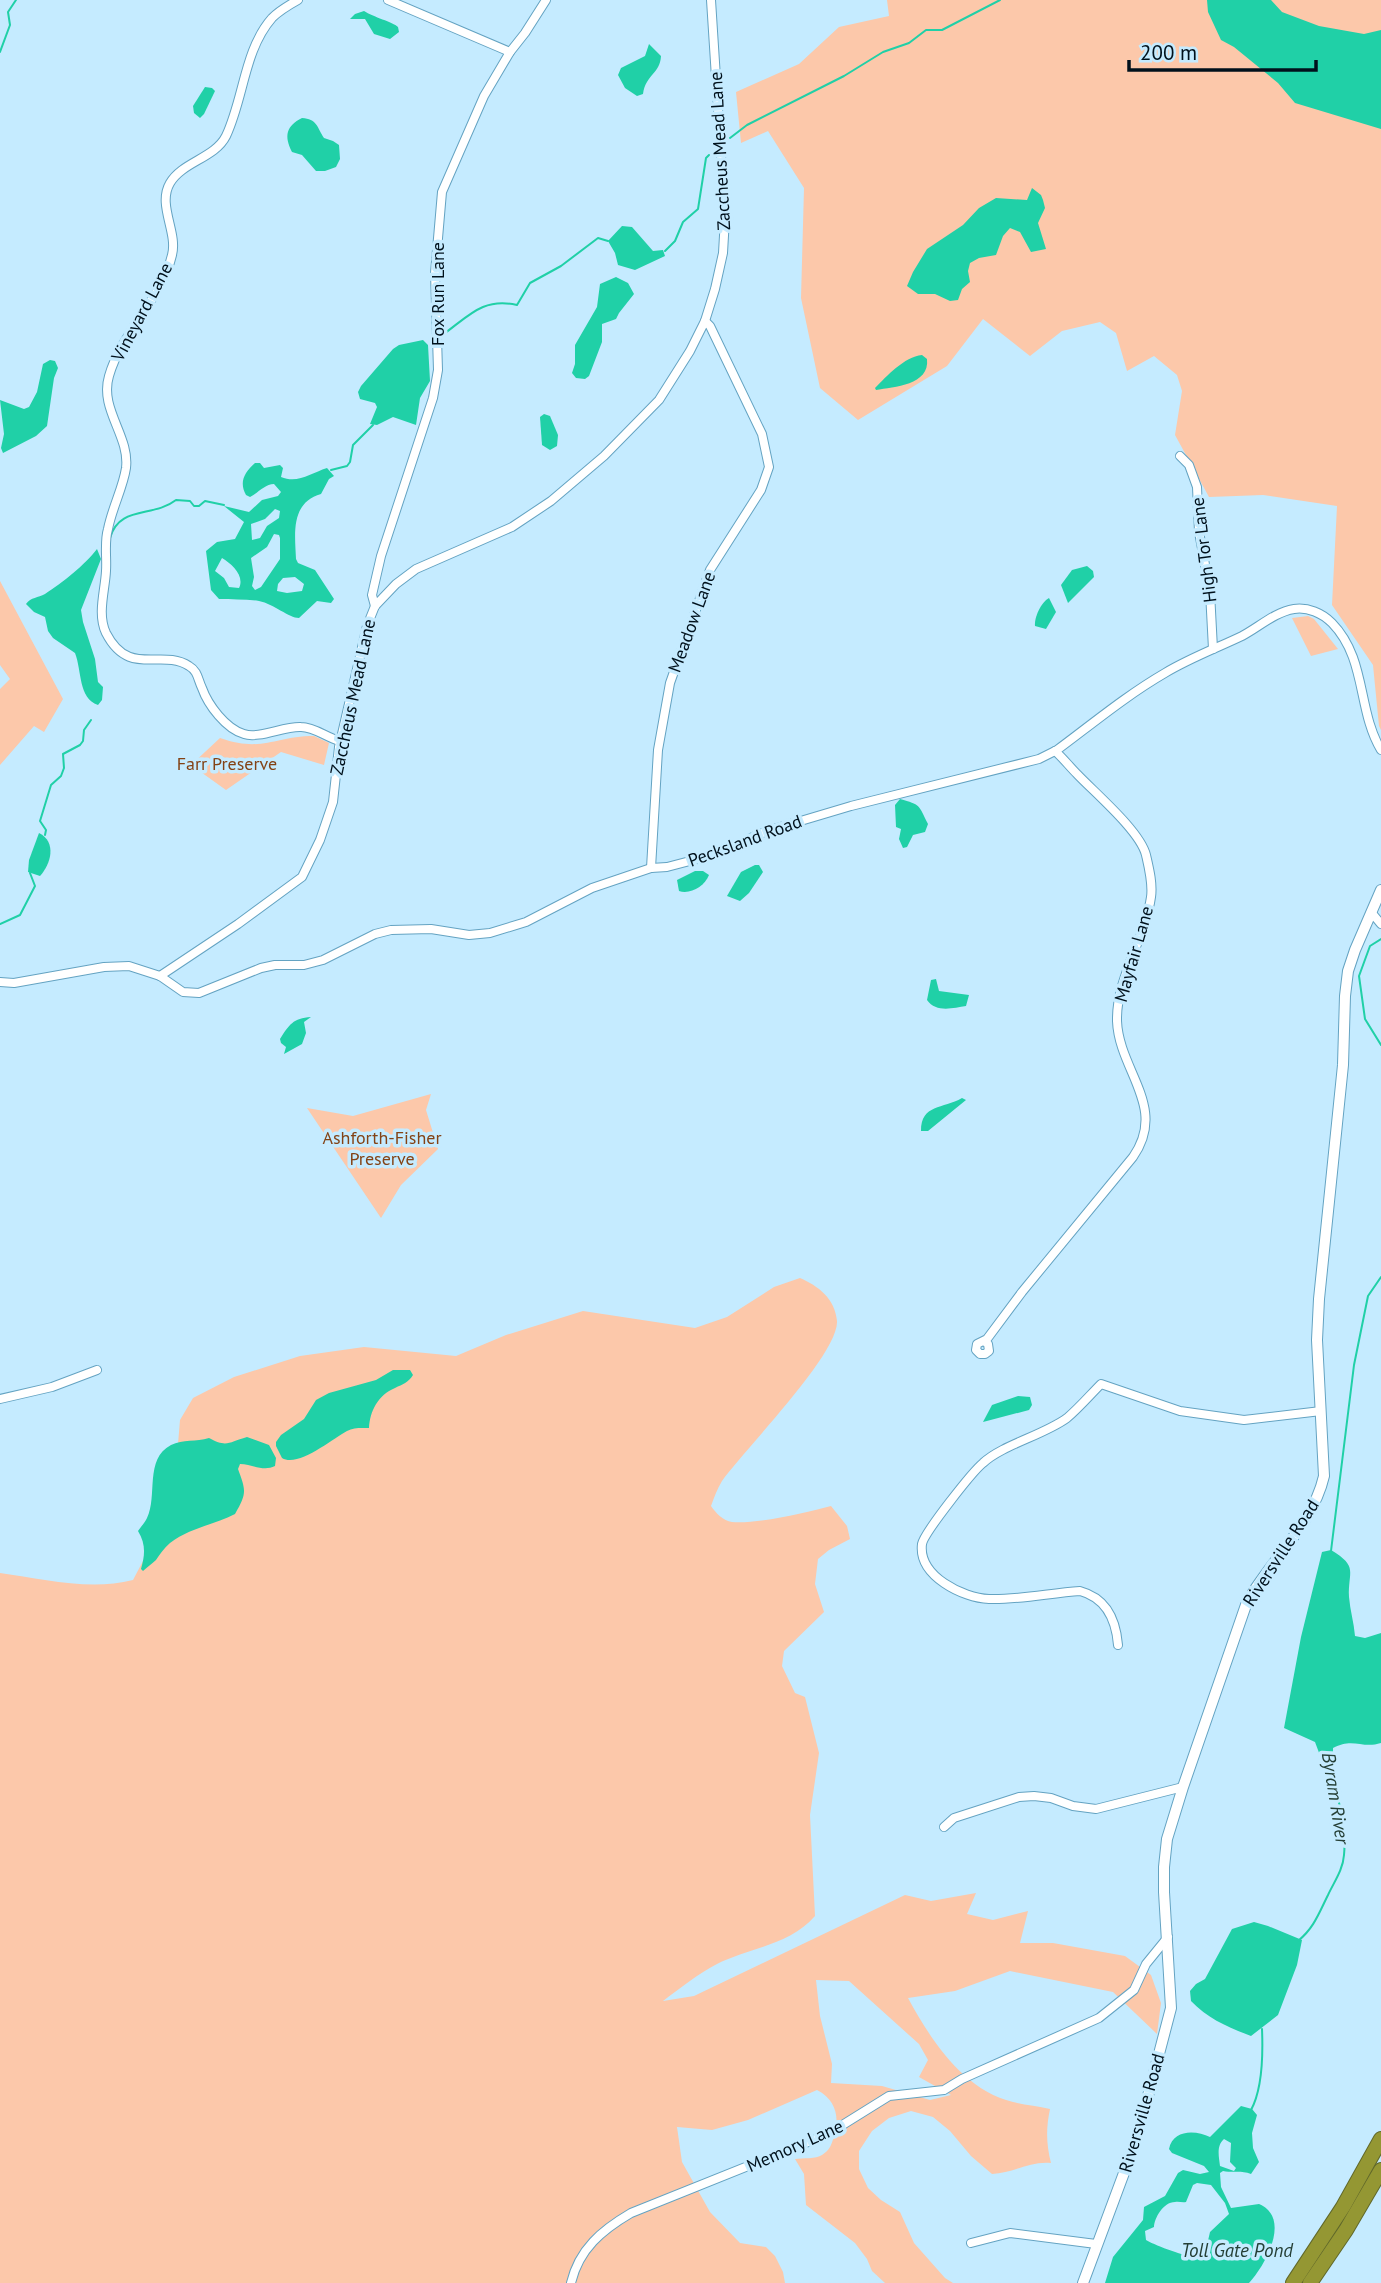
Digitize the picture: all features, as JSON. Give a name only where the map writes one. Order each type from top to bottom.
[{"type":"highway","points":[[1293,2283],[1343,2207],[1381,2139]]},
{"type":"highway","points":[[1310,2283],[1346,2230],[1381,2170]]},
{"type":"street","name":"Vineyard Lane","points":[[298,0],[272,18],[252,52],[226,136],[169,183],[166,202],[173,239],[171,261],[164,278],[119,350],[107,380],[107,398],[125,449],[126,469],[107,531],[102,615],[107,634],[123,654],[145,660],[182,663],[191,667],[214,708],[236,731],[250,735],[304,727],[340,741]]},
{"type":"street","points":[[388,0],[510,52]]},
{"type":"street","name":"Fox Run Lane","points":[[375,606],[372,595],[381,556],[433,398],[436,379],[435,273],[442,192],[471,123],[510,52],[546,0]]},
{"type":"street","name":"Zaccheus Mead Lane","points":[[160,976],[302,877],[320,840],[332,802],[340,741],[367,625],[375,606],[396,584],[416,569],[512,527],[534,514],[575,482],[659,400],[691,351],[716,289],[726,218],[711,0]]},
{"type":"street","name":"Meadow Lane","points":[[651,868],[658,750],[670,683],[710,570],[761,489],[769,467],[762,434],[710,326],[705,321]]},
{"type":"street","name":"High Tor Lane","points":[[1180,456],[1189,465],[1197,487],[1199,532],[1210,592],[1213,649]]},
{"type":"street","name":"Pecksland Road","points":[[0,982],[14,983],[104,967],[130,966],[160,976],[183,992],[199,993],[261,968],[304,965],[323,960],[355,942],[383,932],[431,929],[469,935],[490,933],[526,922],[593,888],[651,868],[667,867],[709,856],[767,831],[823,813],[1027,763],[1055,751],[1165,673],[1243,635],[1283,611],[1306,609],[1322,615],[1337,628],[1356,662],[1369,724],[1381,750]]},
{"type":"street","name":"Mayfair Lane","points":[[984,1342],[1133,1157],[1141,1146],[1146,1128],[1141,1093],[1123,1055],[1117,1024],[1120,998],[1151,897],[1145,853],[1136,835],[1055,751]]},
{"type":"street","name":"Riversville Road","points":[[1083,2283],[1133,2148],[1171,2008],[1164,1867],[1167,1839],[1248,1602],[1311,1510],[1324,1476],[1317,1340],[1343,1065],[1345,996],[1352,961],[1381,890]]},
{"type":"street","points":[[1371,912],[1381,924]]},
{"type":"street","points":[[0,1399],[52,1387],[97,1370]]},
{"type":"street","points":[[1118,1645],[1113,1620],[1106,1607],[1086,1592],[990,1599],[969,1596],[951,1589],[934,1574],[923,1555],[922,1542],[930,1528],[983,1463],[1067,1418],[1101,1384],[1180,1411],[1244,1420],[1321,1411]]},
{"type":"street","points":[[944,1827],[954,1818],[1019,1797],[1051,1798],[1073,1806],[1096,1809],[1183,1787]]},
{"type":"street","name":"Memory Lane","points":[[571,2283],[583,2251],[608,2227],[631,2213],[828,2134],[889,2096],[944,2090],[962,2079],[1099,2018],[1134,1990],[1146,1964],[1168,1937]]},
{"type":"street","points":[[971,2243],[1010,2234],[1096,2244]]},
{"type":"green space","points":[[887,0],[1381,0],[1381,730],[1373,665],[1332,605],[1337,506],[1263,495],[1209,497],[1175,435],[1182,391],[1177,375],[1154,356],[1127,371],[1116,333],[1100,322],[1062,331],[1030,356],[983,319],[947,366],[858,420],[820,388],[801,298],[804,188],[768,131],[741,143],[736,92],[799,64],[839,27],[889,16]]},
{"type":"green space","points":[[0,581],[63,699],[44,732],[34,726],[0,765],[0,689],[10,679],[0,665]]},
{"type":"green space","points":[[1308,616],[1314,619],[1338,649],[1311,656],[1292,618]]},
{"type":"green space","name":"Farr Preserve","points":[[314,736],[329,743],[324,765],[281,752],[226,790],[191,765],[220,738],[258,744]]},
{"type":"green space","name":"Ashforth-Fisher Preserve","points":[[431,1094],[426,1110],[438,1149],[401,1185],[381,1218],[307,1108],[353,1116]]},
{"type":"green space","points":[[800,1278],[819,1289],[829,1299],[836,1313],[834,1336],[807,1378],[722,1481],[711,1506],[726,1520],[742,1522],[782,1517],[831,1506],[847,1526],[850,1539],[818,1559],[815,1584],[824,1612],[784,1651],[782,1666],[795,1693],[805,1697],[819,1753],[810,1815],[815,1916],[805,1926],[781,1940],[710,1968],[663,2001],[694,1996],[905,1895],[931,1901],[976,1893],[967,1914],[993,1920],[1028,1911],[1020,1943],[1053,1943],[1125,1956],[1151,1975],[1161,2003],[1157,2034],[1113,1992],[1010,1971],[955,1991],[908,1998],[938,2046],[964,2075],[979,2087],[1013,2102],[1050,2109],[1047,2136],[1051,2163],[992,2174],[933,2117],[911,2111],[889,2118],[872,2131],[859,2151],[859,2169],[868,2188],[900,2212],[914,2243],[945,2278],[953,2283],[885,2283],[872,2271],[855,2243],[806,2205],[804,2174],[795,2159],[816,2157],[825,2153],[832,2142],[837,2123],[835,2110],[829,2099],[817,2090],[748,2120],[712,2130],[677,2127],[682,2162],[710,2212],[740,2243],[766,2247],[775,2256],[785,2283],[0,2283],[0,1573],[83,1584],[133,1580],[153,1542],[178,1444],[180,1420],[193,1398],[234,1377],[300,1356],[364,1347],[456,1356],[506,1335],[583,1311],[695,1328],[727,1317],[774,1287]],"holes":[[[816,1980],[849,1981],[919,2044],[928,2060],[919,2077],[951,2095],[930,2100],[882,2086],[831,2083],[832,2064],[820,2016]]]},
{"type":"water","points":[[1207,0],[1271,0],[1282,12],[1319,26],[1364,34],[1381,30],[1381,129],[1295,103],[1278,83],[1234,47],[1221,40],[1208,12]]},
{"type":"water","points":[[364,11],[395,25],[399,32],[390,39],[374,34],[365,19],[350,19]]},
{"type":"water","points":[[649,44],[661,56],[660,62],[643,94],[637,96],[625,88],[618,75],[621,68],[645,56]]},
{"type":"water","points":[[205,87],[215,91],[200,118],[194,113],[193,106]]},
{"type":"water","points":[[302,118],[314,122],[324,138],[339,145],[340,159],[336,167],[316,171],[302,155],[292,152],[288,132],[293,124]]},
{"type":"water","points":[[1032,188],[1041,195],[1045,208],[1038,223],[1046,249],[1031,252],[1020,232],[1010,228],[1003,236],[996,255],[979,258],[970,263],[970,282],[962,289],[958,300],[950,301],[935,294],[918,294],[907,286],[927,249],[963,225],[979,208],[996,198],[1027,200]]},
{"type":"water","points":[[622,226],[632,227],[653,251],[663,250],[665,256],[635,270],[618,265],[608,241]]},
{"type":"water","points":[[616,277],[628,283],[634,294],[616,319],[602,324],[602,342],[589,376],[585,379],[576,378],[572,373],[575,345],[597,307],[600,284]]},
{"type":"water","points":[[423,340],[428,345],[430,381],[420,398],[416,425],[393,417],[377,425],[370,424],[377,407],[375,403],[360,399],[358,392],[361,386],[393,349],[399,345]]},
{"type":"water","points":[[922,355],[927,359],[926,368],[917,379],[901,386],[876,390],[896,368],[915,356]]},
{"type":"water","points":[[50,360],[55,361],[58,368],[47,426],[36,436],[3,453],[0,400],[24,409],[29,407],[37,392],[43,364]]},
{"type":"water","points":[[544,414],[550,416],[558,435],[557,446],[550,450],[542,445],[540,417]]},
{"type":"water","points":[[255,463],[260,463],[264,468],[280,465],[283,468],[281,477],[287,479],[299,479],[327,468],[334,476],[329,479],[321,494],[311,498],[299,512],[295,540],[298,563],[315,570],[334,599],[331,603],[317,601],[299,618],[259,601],[219,599],[211,590],[206,551],[217,542],[235,539],[244,522],[224,506],[249,512],[262,500],[278,496],[281,492],[271,484],[250,497],[246,495],[243,482],[245,474]],"holes":[[[275,509],[280,511],[279,518],[267,526],[260,538],[252,540],[251,524],[265,519]],[[274,534],[279,535],[280,559],[261,587],[255,590],[252,586],[254,577],[251,558],[267,547]],[[222,558],[239,575],[239,588],[229,587],[224,578],[215,571]],[[295,577],[304,584],[302,591],[277,591],[283,578]]]},
{"type":"water","points":[[97,549],[101,559],[81,610],[95,659],[98,682],[103,687],[102,700],[98,705],[84,690],[75,653],[53,638],[48,631],[45,617],[26,604],[66,579]]},
{"type":"water","points":[[1087,566],[1093,571],[1094,577],[1068,603],[1061,585],[1072,570]]},
{"type":"water","points":[[1049,598],[1056,612],[1046,629],[1035,626],[1039,610]]},
{"type":"water","points":[[900,799],[918,806],[928,824],[925,832],[913,835],[907,847],[903,848],[899,839],[901,829],[896,827],[895,805]]},
{"type":"water","points":[[39,833],[45,837],[50,847],[47,865],[40,876],[28,872],[29,860]]},
{"type":"water","points":[[759,865],[763,872],[749,893],[740,901],[727,896],[741,872]]},
{"type":"water","points":[[695,871],[703,871],[709,875],[697,889],[679,891],[677,880]]},
{"type":"water","points":[[936,979],[939,991],[969,995],[966,1006],[945,1009],[931,1004],[927,1000],[931,980]]},
{"type":"water","points":[[311,1017],[304,1022],[306,1033],[302,1044],[284,1054],[286,1047],[280,1039],[286,1030],[292,1023]]},
{"type":"water","points":[[962,1098],[966,1100],[928,1131],[921,1131],[922,1122],[929,1112]]},
{"type":"water","points":[[393,1370],[410,1370],[413,1375],[407,1382],[380,1399],[373,1410],[369,1428],[350,1430],[306,1456],[289,1460],[282,1458],[276,1442],[281,1435],[304,1419],[316,1400],[329,1393],[376,1380]]},
{"type":"water","points":[[1018,1396],[1030,1397],[1032,1405],[1029,1410],[983,1422],[992,1405]]},
{"type":"water","points":[[247,1437],[269,1445],[276,1458],[275,1466],[262,1468],[240,1464],[238,1469],[244,1492],[235,1514],[177,1538],[143,1571],[144,1545],[138,1531],[150,1509],[154,1468],[163,1451],[180,1442],[209,1438],[228,1443]]},
{"type":"water","points":[[1331,1550],[1349,1565],[1349,1597],[1355,1636],[1365,1638],[1381,1633],[1381,1743],[1340,1745],[1333,1748],[1333,1762],[1324,1766],[1315,1742],[1284,1728],[1301,1637],[1322,1552]]},
{"type":"water","points":[[1254,1922],[1302,1940],[1297,1965],[1278,2015],[1251,2036],[1204,2013],[1191,2001],[1190,1991],[1205,1979],[1232,1929]]},
{"type":"water","name":"Toll Gate Pond","points":[[1241,2106],[1252,2109],[1257,2115],[1252,2133],[1253,2148],[1259,2162],[1251,2174],[1220,2173],[1221,2187],[1231,2208],[1259,2204],[1269,2211],[1274,2220],[1275,2231],[1268,2254],[1255,2275],[1249,2283],[1105,2283],[1113,2257],[1143,2220],[1144,2207],[1165,2196],[1178,2173],[1183,2170],[1200,2174],[1209,2172],[1204,2166],[1172,2153],[1169,2149],[1171,2142],[1180,2135],[1192,2132],[1210,2137]],"holes":[[[1224,2139],[1231,2143],[1230,2162],[1236,2168],[1234,2171],[1220,2166],[1219,2148]],[[1193,2185],[1211,2185],[1225,2203],[1229,2214],[1210,2232],[1207,2245],[1196,2255],[1190,2256],[1146,2240],[1145,2231],[1154,2227],[1163,2208],[1171,2203],[1186,2202]]]},
{"type":"waterway","points":[[0,52],[10,25],[8,12],[16,0]]},
{"type":"waterway","points":[[730,138],[747,125],[844,76],[883,52],[909,43],[926,30],[942,30],[1000,0]]},
{"type":"waterway","points":[[665,251],[675,241],[683,222],[698,209],[706,158],[709,155]]},
{"type":"waterway","points":[[441,336],[485,306],[505,303],[517,305],[530,283],[561,266],[598,238],[608,241]]},
{"type":"waterway","points":[[331,470],[347,466],[353,445],[373,425]]},
{"type":"waterway","points":[[110,538],[114,528],[129,516],[157,509],[176,500],[190,501],[194,506],[205,501],[224,505]]},
{"type":"waterway","points":[[45,835],[46,830],[40,821],[51,785],[61,776],[64,768],[63,754],[80,745],[84,730],[91,720]]},
{"type":"waterway","points":[[0,924],[20,915],[35,886],[30,873]]},
{"type":"waterway","name":"Byram River","points":[[1381,939],[1370,946],[1359,976],[1365,1019],[1381,1045]]},
{"type":"waterway","name":"Byram River","points":[[1331,1551],[1354,1365],[1368,1296],[1381,1277]]},
{"type":"waterway","name":"Byram River","points":[[1298,1941],[1316,1920],[1343,1860],[1345,1843],[1342,1820],[1329,1762]]},
{"type":"waterway","name":"Byram River","points":[[1251,2110],[1260,2081],[1262,2029]]}]
